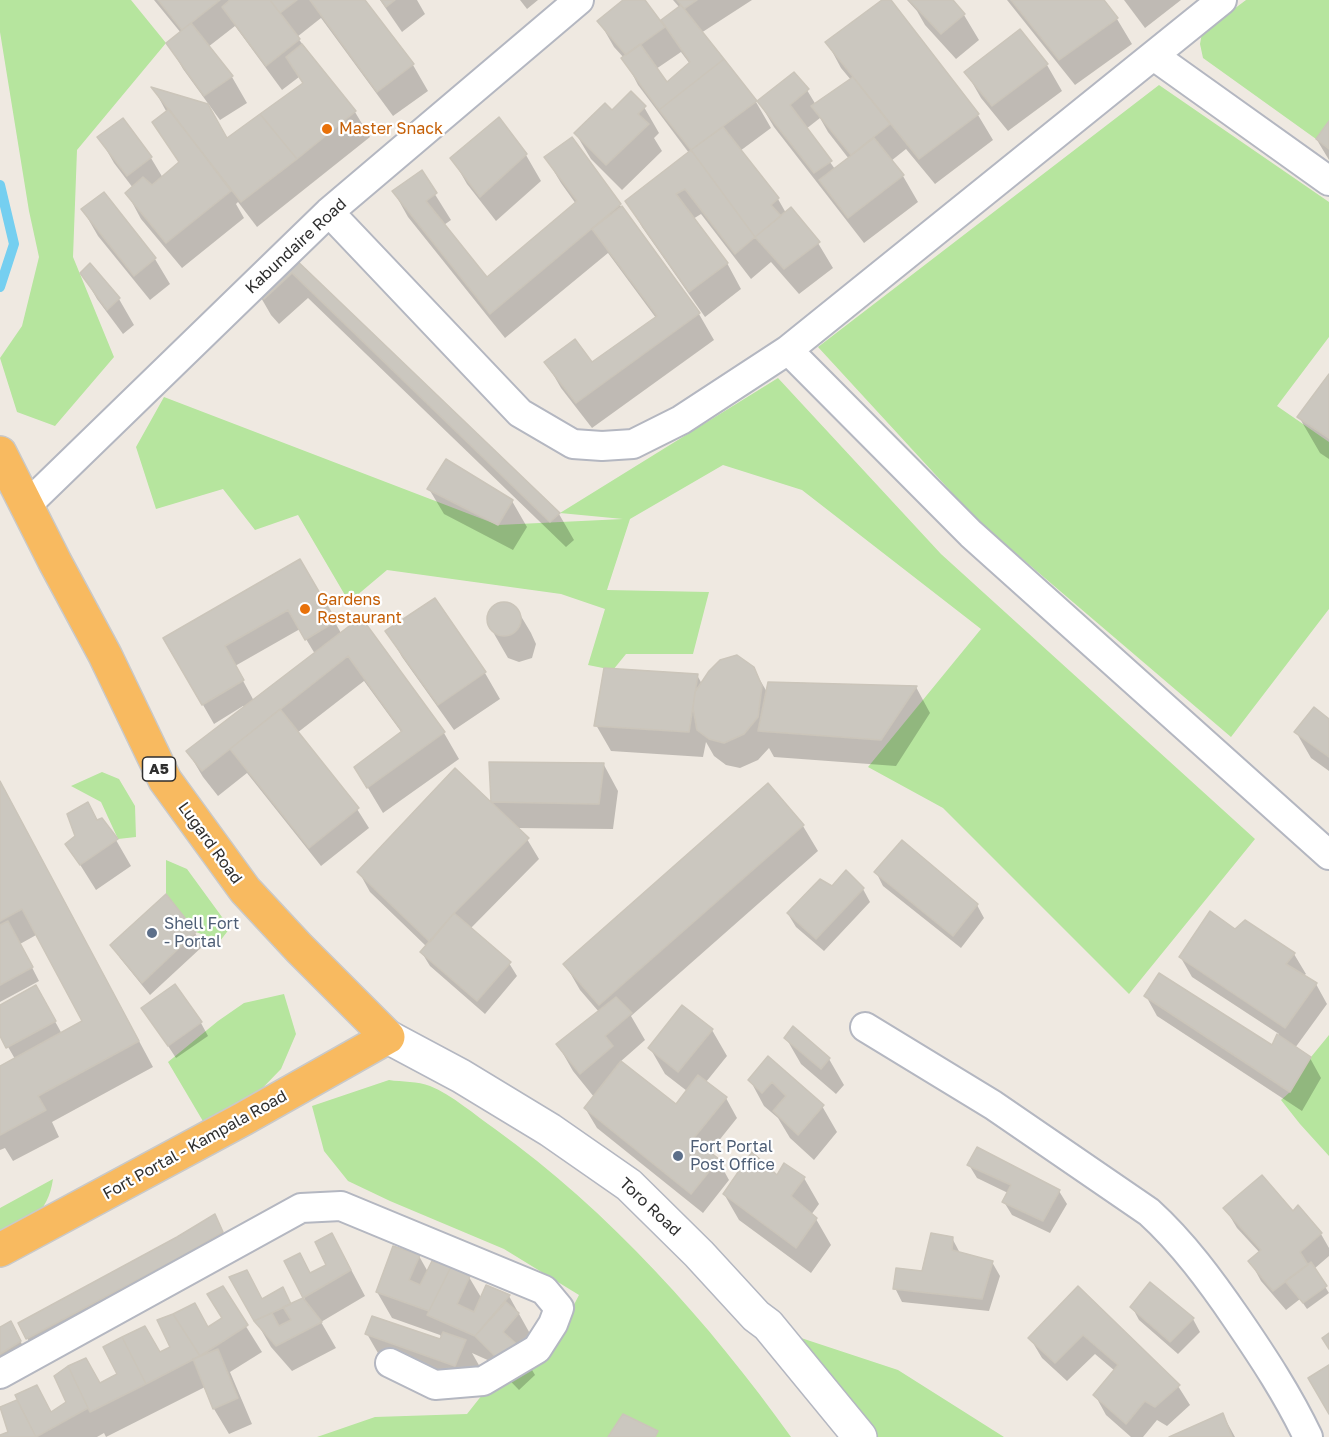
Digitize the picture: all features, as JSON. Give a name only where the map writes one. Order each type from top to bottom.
[{"type":"highway","name":"Lugard Road","points":[[0,453],[105,655],[165,780],[245,890],[388,1037]]},
{"type":"highway","name":"Fort Portal - Kampala Road","points":[[0,1250],[243,1119],[388,1037]]},
{"type":"main road","name":"Toro Road","points":[[388,1037],[540,1124],[629,1185],[699,1254],[756,1316],[768,1325],[860,1437]]},
{"type":"street","name":"Kabundaire Road","points":[[26,506],[329,213],[579,0]]},
{"type":"street","points":[[329,213],[520,413],[573,444],[602,446],[633,444],[681,420],[788,350],[1222,0]]},
{"type":"street","points":[[1154,56],[1329,181]]},
{"type":"street","points":[[788,350],[971,534],[1329,855]]},
{"type":"street","points":[[865,1027],[1003,1112],[1149,1212],[1171,1232],[1221,1295],[1270,1366],[1308,1437]]},
{"type":"street","points":[[0,1374],[301,1208],[342,1206],[544,1290],[559,1308],[553,1324],[537,1349],[483,1381],[435,1385],[390,1363]]},
{"type":"green space","points":[[0,0],[131,0],[166,43],[77,150],[73,257],[114,357],[55,426],[17,412],[0,358],[22,326],[39,257],[29,211],[0,32]]},
{"type":"green space","points":[[1246,0],[1329,0],[1329,121],[1316,139],[1203,58],[1200,44],[1202,33]]},
{"type":"green space","points":[[1159,85],[1329,202],[1329,337],[1277,406],[1329,442],[1329,609],[1231,737],[978,521],[818,347]]},
{"type":"green space","points":[[778,378],[941,554],[1255,839],[1129,994],[943,808],[868,767],[981,629],[802,490],[723,465],[630,519],[607,590],[709,592],[693,654],[626,654],[613,670],[588,665],[605,609],[561,594],[387,570],[349,602],[298,515],[255,530],[223,489],[156,509],[136,447],[164,397],[498,525],[623,519],[560,513]]},
{"type":"green space","points":[[102,772],[119,779],[135,806],[136,837],[118,839],[101,802],[71,786]]},
{"type":"green space","points":[[166,860],[187,869],[230,928],[220,941],[196,932],[166,894]]},
{"type":"green space","points":[[284,994],[296,1034],[281,1069],[250,1101],[207,1128],[168,1062],[244,1003]]},
{"type":"green space","points":[[1329,1035],[1329,1156],[1281,1100],[1290,1092],[1311,1057]]},
{"type":"green space","points":[[389,1080],[425,1084],[447,1095],[537,1161],[578,1196],[617,1232],[691,1311],[726,1352],[791,1437],[317,1437],[375,1417],[467,1414],[486,1390],[564,1324],[579,1295],[504,1249],[348,1181],[324,1151],[312,1106]]},
{"type":"green space","points":[[53,1179],[47,1201],[35,1216],[0,1239],[0,1208]]},
{"type":"green space","points":[[789,1334],[898,1370],[1004,1437],[849,1437]]},
{"type":"building","points":[[158,0],[220,0],[182,30]]},
{"type":"building","points":[[230,0],[270,0],[300,39],[266,66],[222,7]]},
{"type":"building","points":[[270,0],[297,0],[280,13]]},
{"type":"building","points":[[310,0],[365,0],[414,64],[377,92]]},
{"type":"building","points":[[381,0],[395,0],[386,7]]},
{"type":"building","points":[[623,0],[645,0],[665,27],[626,55],[597,21]]},
{"type":"building","points":[[677,0],[697,0],[684,9]]},
{"type":"building","points":[[882,0],[891,0],[979,114],[919,159],[825,42]]},
{"type":"building","points":[[909,0],[953,0],[965,14],[941,34]]},
{"type":"building","points":[[1011,0],[1104,0],[1118,18],[1059,60]]},
{"type":"building","points":[[681,5],[724,59],[659,110],[621,58],[640,44],[667,82],[690,62],[661,20]]},
{"type":"building","points":[[191,23],[233,76],[204,96],[166,43]]},
{"type":"building","points":[[1020,29],[1048,64],[992,106],[964,72]]},
{"type":"building","points":[[302,44],[356,111],[297,159],[260,114],[303,83],[286,57]]},
{"type":"building","points":[[724,59],[757,101],[691,150],[659,110]]},
{"type":"building","points":[[794,72],[809,89],[790,105],[832,161],[814,173],[757,101]]},
{"type":"building","points":[[853,77],[890,124],[851,155],[811,106]]},
{"type":"building","points":[[151,87],[208,104],[227,138],[260,114],[297,159],[241,202]]},
{"type":"building","points":[[631,91],[646,106],[638,114],[649,124],[606,165],[574,133],[605,103],[612,110]]},
{"type":"building","points":[[169,109],[231,191],[166,243],[125,193],[143,177],[152,185],[179,162],[152,122]]},
{"type":"building","points":[[499,117],[527,154],[480,197],[450,158]]},
{"type":"building","points":[[123,118],[152,157],[127,176],[97,137]]},
{"type":"building","points":[[1329,121],[1329,149],[1316,139]]},
{"type":"building","points":[[723,127],[779,198],[771,205],[781,216],[755,237],[691,150]]},
{"type":"building","points":[[572,137],[621,204],[490,314],[392,191],[422,170],[437,193],[426,201],[487,277],[577,201],[544,157]]},
{"type":"building","points":[[874,138],[904,175],[848,218],[819,180]]},
{"type":"building","points":[[691,150],[755,237],[735,254],[685,189],[676,194],[728,263],[689,292],[625,201]]},
{"type":"building","points":[[104,192],[156,258],[134,276],[81,209]]},
{"type":"building","points":[[622,206],[700,313],[576,403],[544,362],[575,339],[592,362],[657,316],[592,229]]},
{"type":"building","points":[[791,207],[820,242],[784,269],[755,237]]},
{"type":"building","points":[[291,255],[560,513],[550,522],[292,273],[264,299],[254,289]]},
{"type":"building","points":[[90,263],[120,298],[107,310],[80,273]]},
{"type":"building","points":[[1329,374],[1329,438],[1297,417]]},
{"type":"building","points":[[446,459],[513,500],[498,525],[427,489]]},
{"type":"building","points":[[300,559],[336,621],[305,640],[288,610],[225,646],[244,680],[202,705],[163,638]]},
{"type":"building","points":[[435,598],[486,672],[438,705],[385,631]]},
{"type":"building","points":[[504,602],[516,607],[521,619],[516,631],[504,636],[492,631],[487,619],[492,607]]},
{"type":"building","points":[[361,617],[445,732],[367,788],[354,767],[402,731],[348,656],[202,771],[186,751]]},
{"type":"building","points":[[737,655],[754,667],[762,686],[758,717],[744,734],[724,743],[709,739],[697,730],[693,708],[695,692],[709,671],[720,660]]},
{"type":"building","points":[[604,668],[698,674],[689,732],[594,726]]},
{"type":"building","points":[[768,682],[917,686],[881,740],[758,731]]},
{"type":"building","points":[[1314,707],[1329,719],[1329,757],[1294,732]]},
{"type":"building","points":[[280,709],[359,808],[309,848],[230,749]]},
{"type":"building","points":[[489,762],[604,763],[599,804],[491,802]]},
{"type":"building","points":[[455,768],[529,838],[454,913],[430,942],[357,872]]},
{"type":"building","points":[[0,781],[139,1041],[38,1096],[46,1110],[0,1135],[0,1066],[82,1021],[22,909],[0,921]]},
{"type":"building","points":[[768,783],[804,825],[599,1005],[563,964]]},
{"type":"building","points":[[88,802],[97,820],[102,818],[118,839],[80,865],[65,844],[75,836],[67,814]]},
{"type":"building","points":[[902,840],[978,904],[953,936],[874,872]]},
{"type":"building","points":[[846,870],[864,888],[816,939],[787,913],[820,879],[832,886]]},
{"type":"building","points":[[166,894],[196,932],[142,983],[110,945]]},
{"type":"building","points":[[1210,911],[1235,929],[1245,920],[1295,953],[1286,964],[1317,983],[1285,1028],[1179,957]]},
{"type":"building","points":[[454,913],[511,962],[477,1001],[420,952]]},
{"type":"building","points":[[8,921],[33,967],[0,985],[0,925]]},
{"type":"building","points":[[1159,973],[1272,1045],[1277,1034],[1311,1057],[1290,1092],[1144,996]]},
{"type":"building","points":[[175,984],[202,1022],[168,1046],[141,1008]]},
{"type":"building","points":[[36,985],[56,1021],[6,1048],[0,1036],[0,1005]]},
{"type":"building","points":[[616,997],[632,1013],[605,1036],[613,1046],[580,1074],[556,1044]]},
{"type":"building","points":[[682,1005],[713,1029],[678,1072],[648,1048]]},
{"type":"building","points":[[793,1026],[830,1058],[821,1069],[784,1038]]},
{"type":"building","points":[[768,1056],[824,1105],[798,1135],[773,1111],[786,1096],[772,1082],[762,1093],[748,1080]]},
{"type":"building","points":[[621,1061],[676,1104],[698,1075],[727,1097],[693,1139],[719,1159],[691,1194],[584,1108]]},
{"type":"building","points":[[977,1147],[1060,1190],[1043,1221],[1002,1202],[1011,1185],[967,1165]]},
{"type":"building","points":[[752,1152],[777,1175],[784,1163],[805,1177],[791,1196],[817,1218],[796,1248],[723,1194]]},
{"type":"building","points":[[1262,1175],[1293,1211],[1298,1205],[1322,1233],[1300,1252],[1308,1265],[1273,1291],[1248,1261],[1261,1250],[1223,1208]]},
{"type":"building","points":[[215,1214],[223,1232],[26,1339],[18,1323]]},
{"type":"building","points":[[332,1233],[351,1270],[303,1298],[284,1261],[300,1253],[310,1273],[326,1265],[315,1242]]},
{"type":"building","points":[[931,1233],[953,1237],[952,1250],[993,1261],[982,1299],[893,1289],[896,1268],[922,1271]]},
{"type":"building","points":[[393,1246],[420,1255],[409,1280],[420,1285],[432,1261],[451,1267],[429,1311],[376,1292]]},
{"type":"building","points":[[1311,1262],[1327,1286],[1303,1303],[1285,1281]]},
{"type":"building","points":[[451,1267],[470,1276],[457,1304],[474,1312],[486,1285],[510,1295],[475,1336],[427,1315]]},
{"type":"building","points":[[247,1270],[262,1299],[283,1287],[291,1304],[254,1321],[229,1277]]},
{"type":"building","points":[[1150,1282],[1194,1318],[1170,1342],[1130,1307]]},
{"type":"building","points":[[223,1286],[248,1325],[200,1356],[173,1314],[195,1303],[208,1327],[222,1318],[207,1294]]},
{"type":"building","points":[[1078,1286],[1180,1385],[1155,1407],[1145,1401],[1126,1424],[1093,1395],[1118,1365],[1083,1335],[1055,1363],[1028,1338]]},
{"type":"building","points":[[303,1298],[322,1322],[276,1346],[254,1321],[272,1313],[279,1326],[291,1320],[283,1307]]},
{"type":"building","points":[[506,1302],[519,1313],[503,1332],[521,1348],[504,1365],[475,1336]]},
{"type":"building","points":[[173,1314],[200,1356],[146,1384],[122,1337],[145,1326],[160,1352],[170,1347],[157,1320]]},
{"type":"building","points":[[372,1316],[440,1339],[443,1332],[466,1340],[455,1366],[365,1334]]},
{"type":"building","points":[[11,1321],[21,1341],[0,1354],[0,1327]]},
{"type":"building","points":[[1329,1333],[1329,1349],[1322,1338]]},
{"type":"building","points":[[122,1337],[146,1384],[90,1412],[68,1366],[86,1358],[100,1383],[117,1374],[103,1347]]},
{"type":"building","points":[[218,1349],[238,1398],[213,1409],[193,1359]]},
{"type":"building","points":[[1329,1365],[1329,1414],[1308,1378]]},
{"type":"building","points":[[68,1366],[88,1408],[36,1437],[15,1395],[37,1385],[51,1412],[66,1402],[54,1376]]},
{"type":"building","points":[[17,1400],[36,1437],[0,1437],[8,1432],[0,1407]]},
{"type":"building","points":[[1223,1413],[1232,1437],[1169,1437]]},
{"type":"building","points":[[623,1414],[658,1431],[655,1437],[608,1437]]},
{"type":"waterway","points":[[0,185],[14,244],[0,287]]},
{"type":"place","name":"Master Snack","points":[[327,129]]},
{"type":"place","name":"Gardens Restaurant","points":[[305,609]]},
{"type":"place","name":"Shell Fort - Portal","points":[[152,933]]},
{"type":"place","name":"Fort Portal Post Office","points":[[678,1156]]}]
